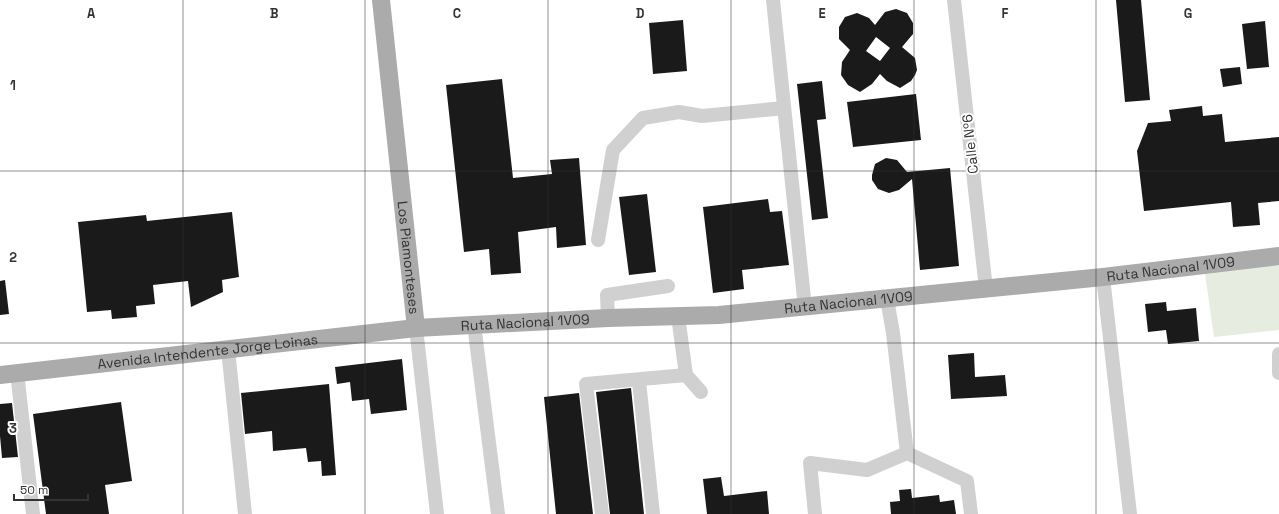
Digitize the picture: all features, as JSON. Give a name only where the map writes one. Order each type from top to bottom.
[{"type":"main road","name":"Los Piamonteses","points":[[381,0],[416,328]]},
{"type":"main road","name":"Ruta Nacional 1V09","points":[[416,328],[608,318],[719,315],[805,308],[1103,277],[1279,256]]},
{"type":"main road","name":"Avenida Intendente Jorge Loinas","points":[[9,374],[416,328]]},
{"type":"street","points":[[773,0],[805,308]]},
{"type":"street","name":"Calle Nº6","points":[[954,0],[986,289]]},
{"type":"street","points":[[598,240],[613,150],[643,118],[678,112],[702,116],[784,108]]},
{"type":"street","points":[[1103,277],[1130,514]]},
{"type":"street","points":[[608,318],[607,294],[668,286]]},
{"type":"street","points":[[887,299],[893,333],[907,453]]},
{"type":"street","points":[[678,316],[686,375],[701,392]]},
{"type":"street","points":[[474,324],[498,514]]},
{"type":"street","name":"Los Piamonteses","points":[[416,328],[437,514]]},
{"type":"street","points":[[228,349],[245,514]]},
{"type":"street","points":[[1279,354],[1279,373]]},
{"type":"street","points":[[9,374],[33,514]]},
{"type":"street","points":[[602,514],[586,384],[639,381],[686,375]]},
{"type":"street","points":[[639,381],[654,514]]},
{"type":"street","points":[[815,514],[810,463],[867,470],[907,453],[967,481],[971,514]]},
{"type":"shaded area","points":[[1279,254],[1279,330],[1214,337],[1203,259]]},
{"type":"building","points":[[1116,0],[1141,0],[1150,100],[1125,102]]},
{"type":"building","points":[[896,9],[907,13],[913,23],[913,34],[902,47],[915,58],[917,70],[911,81],[900,88],[887,81],[880,74],[872,84],[860,92],[848,85],[841,75],[842,62],[850,50],[839,39],[839,27],[845,17],[857,13],[869,18],[875,25],[885,12]],"holes":[[[876,37],[890,48],[880,61],[866,51]]]},
{"type":"building","points":[[683,20],[687,71],[653,74],[649,23]]},
{"type":"building","points":[[1265,21],[1269,67],[1247,69],[1242,24]]},
{"type":"building","points":[[1240,67],[1242,84],[1223,87],[1220,69]]},
{"type":"building","points":[[502,79],[513,178],[552,174],[550,160],[579,158],[586,245],[557,248],[556,227],[518,232],[521,273],[491,275],[489,249],[464,252],[446,85]]},
{"type":"building","points":[[822,81],[826,119],[817,120],[828,218],[812,220],[797,84]]},
{"type":"building","points":[[916,94],[921,140],[853,147],[847,102]]},
{"type":"building","points":[[1202,106],[1203,116],[1222,114],[1225,142],[1279,137],[1279,201],[1258,203],[1260,225],[1233,227],[1231,202],[1144,211],[1137,151],[1148,123],[1171,121],[1169,110]]},
{"type":"building","points":[[886,158],[897,160],[907,172],[950,168],[959,266],[920,270],[912,179],[899,190],[889,193],[878,189],[872,180],[875,164]]},
{"type":"building","points":[[647,194],[656,272],[629,275],[619,197]]},
{"type":"building","points":[[768,199],[770,212],[782,211],[789,265],[742,270],[744,289],[713,293],[703,207]]},
{"type":"building","points":[[232,212],[239,277],[222,280],[223,292],[191,307],[188,281],[153,285],[155,304],[136,306],[137,317],[112,319],[111,310],[87,312],[78,222],[146,215],[147,221]]},
{"type":"building","points":[[5,280],[9,314],[0,315],[0,281]]},
{"type":"building","points":[[1166,302],[1167,311],[1196,308],[1199,341],[1168,344],[1166,330],[1148,332],[1145,304]]},
{"type":"building","points":[[974,353],[975,377],[1005,375],[1007,396],[951,399],[948,355]]},
{"type":"building","points":[[402,359],[407,410],[371,414],[369,399],[352,401],[350,382],[337,384],[335,367]]},
{"type":"building","points":[[329,384],[336,475],[322,476],[321,461],[308,462],[306,448],[273,451],[272,431],[245,434],[241,393]]},
{"type":"building","points":[[631,388],[644,514],[610,514],[596,392]]},
{"type":"building","points":[[579,393],[593,514],[556,514],[544,397]]},
{"type":"building","points":[[121,402],[132,481],[105,485],[109,514],[46,514],[33,414]]},
{"type":"building","points":[[12,403],[18,457],[2,458],[0,404]]},
{"type":"building","points":[[721,477],[724,496],[767,491],[769,514],[707,514],[703,479]]},
{"type":"building","points":[[911,489],[912,498],[939,495],[940,502],[954,500],[956,514],[891,514],[890,502],[900,501],[899,490]]}]
